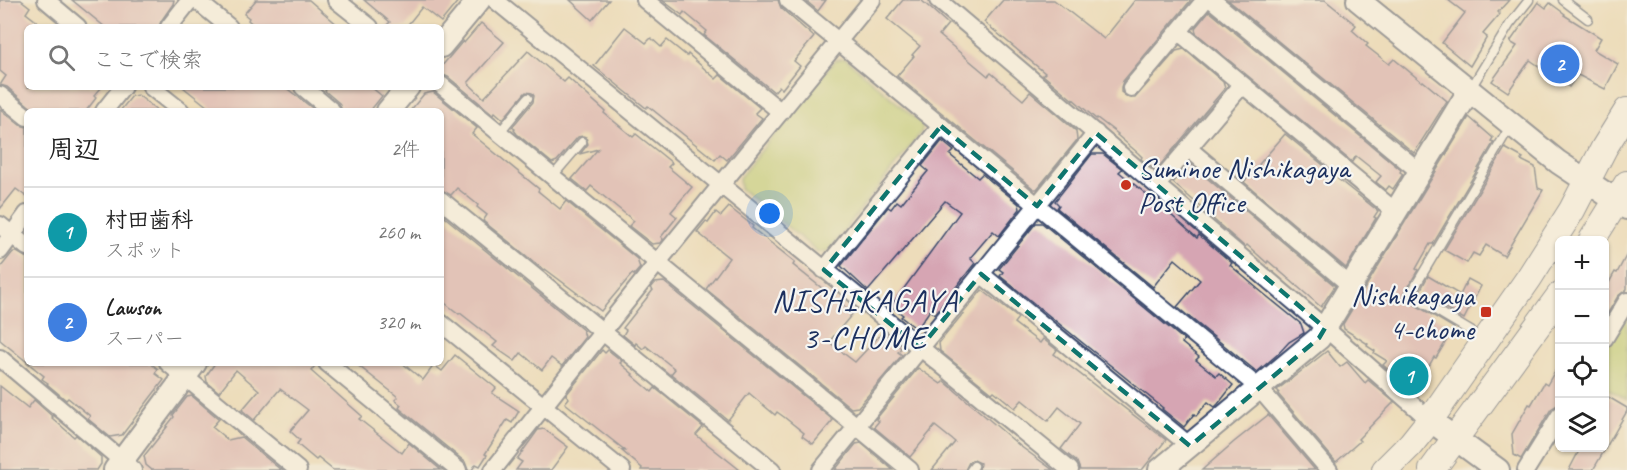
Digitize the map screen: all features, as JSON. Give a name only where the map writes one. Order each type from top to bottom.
[{"type":"main road","points":[[1385,470],[1410,445],[1430,420],[1487,341],[1572,210],[1604,148],[1627,111]]},
{"type":"main road","points":[[1595,236],[1623,198]]},
{"type":"main road","points":[[1432,470],[1555,302]]},
{"type":"street","points":[[46,0],[74,24]]},
{"type":"street","points":[[171,24],[190,0]]},
{"type":"street","points":[[196,0],[225,24]]},
{"type":"street","points":[[336,0],[366,24]]},
{"type":"street","points":[[444,42],[479,0]]},
{"type":"street","points":[[495,0],[1070,470]]},
{"type":"street","points":[[645,0],[781,112]]},
{"type":"street","points":[[788,0],[1259,388],[1329,470]]},
{"type":"street","points":[[493,470],[658,262],[872,0]]},
{"type":"street","points":[[938,0],[1430,420],[1498,470]]},
{"type":"street","points":[[1131,88],[1205,0]]},
{"type":"street","points":[[1212,0],[1420,172]]},
{"type":"street","points":[[1358,0],[1469,91],[1586,182],[1623,198]]},
{"type":"street","points":[[1179,32],[1396,212]]},
{"type":"street","points":[[1157,185],[1242,85]]},
{"type":"street","points":[[444,87],[910,470]]},
{"type":"street","points":[[106,108],[121,90]]},
{"type":"street","points":[[156,90],[177,108]]},
{"type":"street","points":[[307,90],[328,108]]},
{"type":"street","points":[[390,108],[406,90]]},
{"type":"street","points":[[1160,470],[1319,338],[1469,91]]},
{"type":"street","points":[[0,95],[24,115]]},
{"type":"street","points":[[824,270],[941,126]]},
{"type":"street","points":[[821,470],[1096,134]]},
{"type":"street","points":[[1188,148],[1351,286]]},
{"type":"street","points":[[444,202],[772,470]]},
{"type":"street","points":[[0,251],[6,230],[24,216]]},
{"type":"street","points":[[6,230],[24,245]]},
{"type":"street","points":[[981,274],[1190,446]]},
{"type":"street","points":[[1609,332],[1627,301]]},
{"type":"street","points":[[444,325],[622,470]]},
{"type":"street","points":[[0,358],[124,467],[183,368],[298,470]]},
{"type":"street","points":[[331,366],[458,470]]},
{"type":"street","points":[[1526,470],[1555,423]]},
{"type":"lane","points":[[1469,91],[1510,24],[1529,0]]},
{"type":"lane","points":[[1563,0],[1588,19]]},
{"type":"lane","points":[[499,133],[528,98]]},
{"type":"lane","points":[[1487,341],[1410,295],[1511,124]]},
{"type":"lane","points":[[552,177],[582,142]]},
{"type":"highlighted area","points":[[941,126],[1037,206],[1096,133],[1325,328],[1319,338],[1190,446],[981,274],[920,348],[824,270]]},
{"type":"green space","points":[[845,58],[923,125],[921,133],[828,251],[818,252],[740,188],[739,178],[835,60]]},
{"type":"green space","points":[[1627,312],[1627,400],[1609,389],[1609,337]]},
{"type":"building","points":[[0,0],[21,0],[30,7],[26,13],[40,24],[24,24],[24,90],[99,90],[88,108],[32,108],[7,87],[0,85],[6,76],[0,71]]},
{"type":"building","points":[[72,0],[174,0],[160,24],[101,24]]},
{"type":"building","points":[[256,0],[309,0],[337,24],[253,24],[244,14]]},
{"type":"building","points":[[364,0],[459,0],[441,22],[422,7],[408,24],[388,24],[390,22]]},
{"type":"building","points":[[570,0],[609,0],[592,20]]},
{"type":"building","points":[[662,0],[778,0],[781,8],[814,37],[794,61],[800,66],[782,89],[779,86],[774,92],[704,35],[707,31],[684,12],[682,15]]},
{"type":"building","points":[[805,0],[826,0],[818,11]]},
{"type":"building","points":[[903,0],[921,0],[948,24],[939,35],[988,76],[991,73],[1023,100],[1030,92],[1076,131],[1077,140],[1037,189],[1034,189],[897,76],[920,46],[887,19]]},
{"type":"building","points":[[1003,0],[1054,0],[1104,39],[1135,0],[1191,0],[1123,81],[1121,92],[1129,98],[1135,98],[1176,51],[1184,49],[1223,82],[1225,88],[1156,170],[1141,159],[1142,157],[1118,134],[1096,119],[1043,75],[1045,73],[984,22]]},
{"type":"building","points":[[1228,0],[1325,0],[1356,25],[1352,30],[1368,44],[1366,46],[1389,64],[1394,59],[1447,101],[1414,153]]},
{"type":"building","points":[[1448,0],[1509,0],[1483,34],[1487,37],[1470,66],[1442,43],[1465,13]]},
{"type":"building","points":[[1538,2],[1546,8],[1550,3],[1564,15],[1601,38],[1594,50],[1618,64],[1605,89],[1578,75],[1569,87],[1530,60],[1508,92],[1492,81],[1517,46],[1510,42]]},
{"type":"building","points":[[1209,11],[1401,170],[1403,174],[1393,189],[1389,186],[1386,190],[1376,182],[1381,176],[1356,156],[1352,162],[1196,33],[1195,28]]},
{"type":"building","points":[[481,23],[504,42],[468,83],[484,98],[528,51],[564,82],[568,78],[633,137],[636,134],[672,163],[668,167],[692,187],[671,212],[677,217],[661,237],[663,239],[660,243],[652,244],[629,226],[634,221],[591,186],[587,191],[572,179],[598,149],[580,154],[588,144],[586,137],[578,137],[557,161],[552,163],[517,134],[512,127],[533,102],[532,93],[526,92],[503,119],[495,112],[493,114],[444,75],[444,63],[463,41],[464,43]]},
{"type":"building","points":[[625,27],[646,43],[651,38],[661,47],[667,40],[687,56],[688,54],[716,79],[720,75],[760,108],[755,113],[762,118],[727,160],[720,154],[715,160],[594,66]]},
{"type":"building","points":[[187,90],[289,90],[312,108],[209,108]]},
{"type":"building","points":[[375,90],[382,96],[372,108],[341,108],[339,103],[325,91]]},
{"type":"building","points":[[433,92],[477,128],[472,134],[560,209],[566,201],[637,259],[640,268],[634,275],[632,274],[601,311],[544,270],[483,221],[487,215],[457,188],[451,195],[444,192],[444,108],[412,108],[424,94]]},
{"type":"building","points":[[138,95],[154,108],[122,108],[132,96]]},
{"type":"building","points":[[0,109],[24,126],[24,195],[16,189],[0,209]]},
{"type":"building","points":[[1469,117],[1493,138],[1491,141],[1494,142],[1433,244],[1430,244],[1404,294],[1407,300],[1454,328],[1425,373],[1413,387],[1411,385],[1408,387],[1383,365],[1387,361],[1374,353],[1375,351],[1367,346],[1368,344],[1344,329],[1343,324]]},
{"type":"building","points":[[1285,134],[1378,211],[1346,268],[1244,182]]},
{"type":"building","points":[[942,141],[954,151],[950,155],[978,178],[982,174],[1019,204],[1020,209],[999,236],[993,231],[970,258],[975,263],[935,314],[930,310],[917,329],[891,306],[960,212],[945,201],[868,291],[841,266],[888,207],[891,209],[897,201],[901,204],[928,171],[922,166]]},
{"type":"building","points":[[1505,148],[1535,167],[1538,188],[1543,190],[1504,256],[1486,245],[1479,256],[1473,253],[1467,263],[1444,250]]},
{"type":"building","points":[[1092,154],[1103,154],[1122,169],[1119,172],[1197,238],[1199,235],[1232,263],[1230,265],[1301,324],[1304,333],[1289,342],[1257,372],[1177,307],[1200,280],[1175,259],[1153,287],[1057,208],[1059,205],[1055,201]]},
{"type":"building","points":[[1189,163],[1335,286],[1321,307],[1268,261],[1267,263],[1247,245],[1245,247],[1173,183]]},
{"type":"building","points":[[729,207],[795,262],[793,265],[853,313],[829,342],[855,362],[883,332],[901,348],[898,352],[902,355],[858,407],[851,408],[706,289],[729,258],[697,232],[716,212],[721,216]]},
{"type":"building","points":[[444,216],[583,330],[585,337],[562,366],[551,358],[542,370],[521,353],[515,361],[493,346],[497,342],[444,302]]},
{"type":"building","points":[[1036,223],[1042,223],[1184,340],[1182,343],[1199,357],[1196,360],[1216,376],[1219,373],[1233,385],[1215,407],[1208,402],[1184,427],[1000,276],[1003,272],[999,269]]},
{"type":"building","points":[[13,252],[24,256],[24,360],[0,340],[0,268]]},
{"type":"building","points":[[1627,254],[1627,289],[1618,296],[1609,311],[1609,283],[1615,272],[1617,273]]},
{"type":"building","points":[[1428,276],[1460,295],[1468,279],[1481,286],[1464,319],[1419,293]]},
{"type":"building","points":[[664,282],[833,420],[813,444],[802,436],[804,433],[784,417],[777,412],[775,415],[749,393],[728,420],[671,374],[675,369],[646,346],[643,349],[623,335],[626,330],[623,328],[653,290],[651,288],[655,283]]},
{"type":"building","points":[[982,290],[1018,318],[1014,323],[1040,343],[1043,339],[1057,350],[1054,354],[1166,440],[1142,470],[1080,470],[1077,462],[1061,449],[1080,424],[1059,407],[1048,421],[1022,400],[1015,408],[994,391],[992,393],[940,351],[939,343]]},
{"type":"building","points":[[602,350],[605,353],[608,350],[652,392],[655,388],[703,427],[696,435],[740,470],[641,470],[642,468],[621,450],[626,451],[565,403],[569,398],[566,395]]},
{"type":"building","points":[[1327,351],[1340,367],[1347,362],[1365,383],[1368,380],[1394,402],[1358,439],[1360,441],[1336,462],[1277,390]]},
{"type":"building","points":[[455,355],[496,388],[492,393],[519,411],[512,423],[507,420],[480,466],[476,464],[472,470],[468,470],[465,462],[399,408],[401,405],[395,400],[398,397],[359,366],[406,366],[423,380],[433,366],[442,371]]},
{"type":"building","points":[[32,366],[154,366],[158,369],[155,373],[164,380],[122,435],[110,437],[88,419],[90,416],[47,384],[42,379],[44,376]]},
{"type":"building","points":[[213,366],[315,366],[311,371],[362,416],[359,419],[402,453],[409,443],[441,470],[333,470],[318,458],[316,460],[297,444],[300,440],[290,431],[308,410],[280,389],[254,420],[242,410],[259,390],[236,370],[219,392],[207,382],[206,376]]},
{"type":"building","points":[[918,368],[941,384],[944,381],[1020,446],[1053,470],[979,470],[980,463],[974,460],[969,462],[965,470],[932,470],[955,442],[935,426],[910,457],[874,427],[879,421],[876,419]]},
{"type":"building","points":[[1555,371],[1555,406],[1551,409],[1521,459],[1514,455],[1512,434],[1544,383],[1547,385]]},
{"type":"building","points":[[0,386],[28,408],[34,400],[74,437],[76,435],[101,457],[101,464],[97,470],[0,470]]},
{"type":"building","points":[[192,396],[219,419],[212,427],[228,440],[241,437],[281,470],[152,470],[146,465],[144,456],[187,397]]},
{"type":"building","points":[[1609,397],[1627,408],[1609,442]]},
{"type":"building","points":[[1268,415],[1315,470],[1202,470],[1234,442]]},
{"type":"building","points":[[544,429],[568,447],[551,470],[516,470],[522,462],[517,459],[538,430]]},
{"type":"building","points":[[861,443],[893,470],[835,470],[856,444]]},
{"type":"building","points":[[1578,452],[1603,452],[1593,470],[1569,470]]},
{"type":"place","name":"Lawson","points":[[1560,64]]},
{"type":"place","name":"Suminoe Nishikagaya Post Office","points":[[1126,185]]},
{"type":"place","name":"Nishikagaya 4-chome","points":[[1486,312]]},
{"type":"place","name":"村田歯科","points":[[1409,376]]},
{"type":"district","name":"NISHIKAGAYA 3-CHOME","points":[[865,318]]}]
